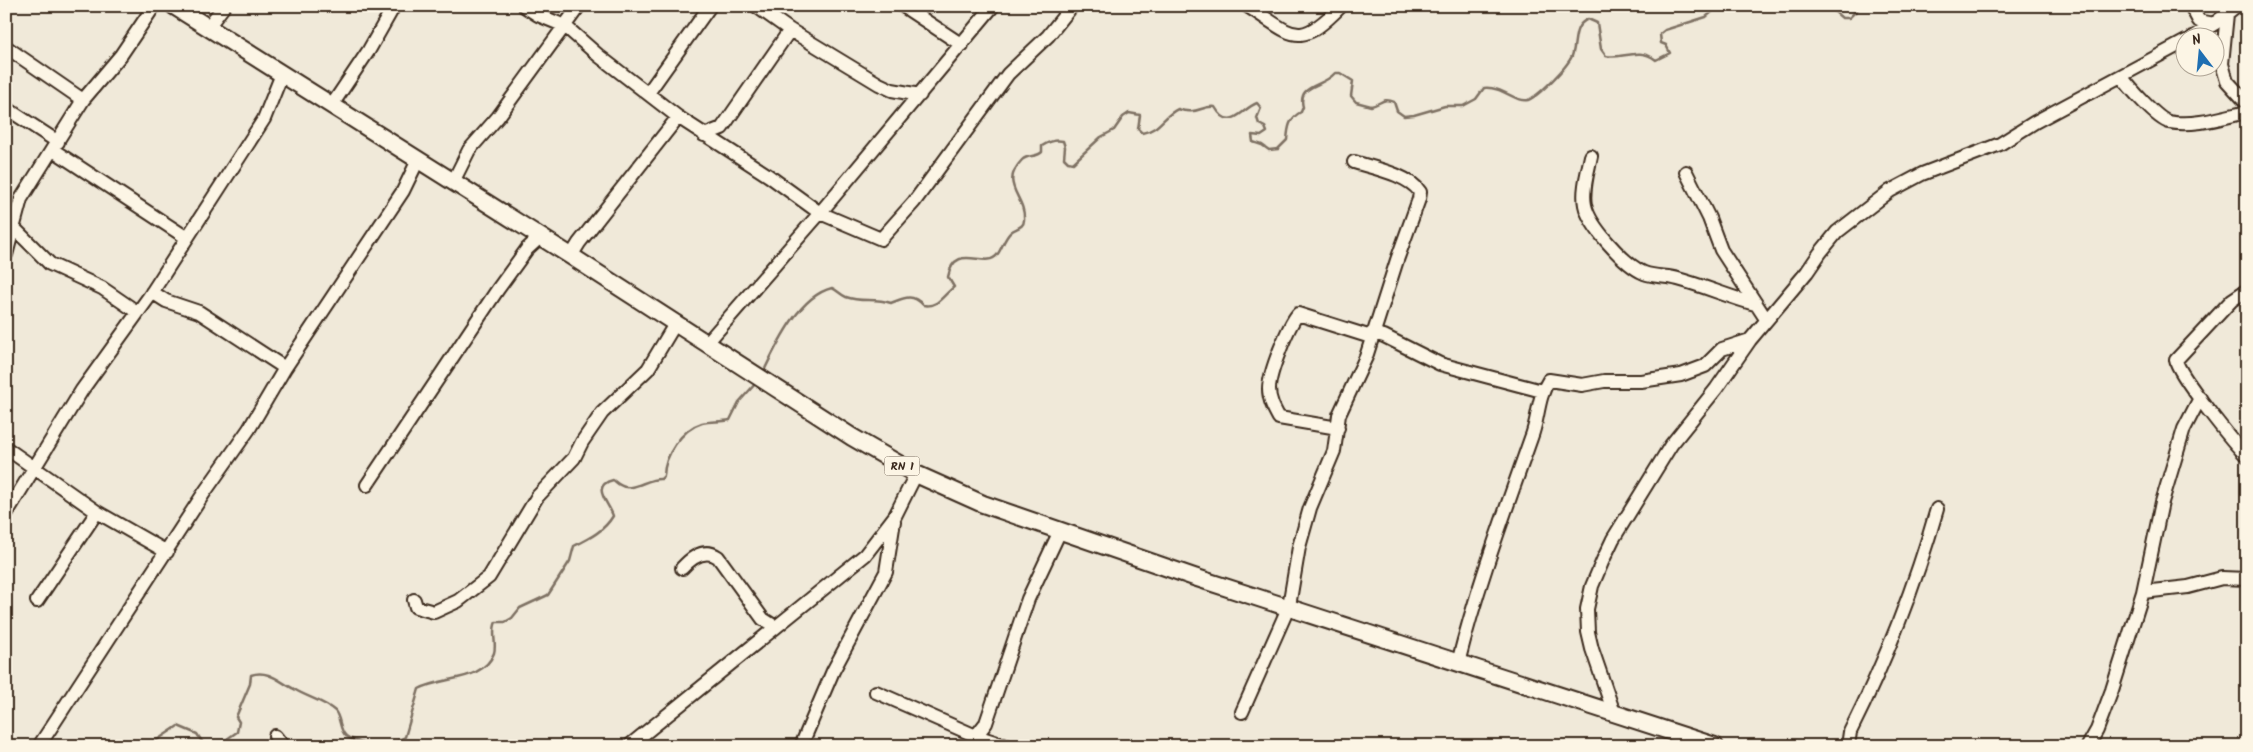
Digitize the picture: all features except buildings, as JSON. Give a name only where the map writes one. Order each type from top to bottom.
[{"type":"main road","name":"RN 1","points":[[174,6],[571,256],[852,437],[916,474],[984,504],[1194,577],[1289,606],[1714,746]]},
{"type":"street","points":[[6,255],[9,223],[21,199],[56,146],[83,100],[121,55],[154,6]]},
{"type":"street","points":[[208,27],[224,6]]},
{"type":"street","points":[[332,105],[369,50],[394,6]]},
{"type":"street","points":[[524,6],[565,26],[678,117],[769,176],[820,213],[881,239],[914,202],[1008,74],[1048,36],[1072,6]]},
{"type":"street","points":[[453,182],[469,150],[498,117],[579,6]]},
{"type":"street","points":[[648,93],[710,6]]},
{"type":"street","points":[[756,6],[790,30],[892,90],[920,95]]},
{"type":"street","points":[[903,6],[962,45]]},
{"type":"street","points":[[706,344],[820,213],[993,6]]},
{"type":"street","points":[[1247,6],[1297,35],[1308,35],[1341,6]]},
{"type":"street","points":[[2191,6],[2199,22],[2214,24]]},
{"type":"street","points":[[2208,28],[2231,10]]},
{"type":"street","points":[[2231,10],[2222,64],[2227,81],[2247,102]]},
{"type":"street","points":[[704,134],[722,128],[790,30]]},
{"type":"street","points":[[1614,713],[1592,649],[1588,632],[1587,609],[1592,586],[1613,539],[1671,446],[1716,389],[1766,319],[1807,272],[1837,232],[1890,191],[1922,174],[2000,144],[2035,122],[2176,46]]},
{"type":"street","points":[[6,47],[83,100]]},
{"type":"street","points":[[6,514],[82,390],[152,292],[264,119],[282,74]]},
{"type":"street","points":[[2120,76],[2132,92],[2161,118],[2169,122],[2187,122],[2247,112]]},
{"type":"street","points":[[6,108],[56,146],[187,238]]},
{"type":"street","points":[[571,256],[579,242],[678,117]]},
{"type":"street","points":[[1591,156],[1584,204],[1588,217],[1610,244],[1630,264],[1645,274],[1678,278],[1755,304]]},
{"type":"street","points":[[39,746],[249,429],[285,368],[403,190],[418,160]]},
{"type":"street","points":[[1242,712],[1246,698],[1289,606],[1294,586],[1299,547],[1310,508],[1334,451],[1339,414],[1366,357],[1420,192],[1415,184],[1399,176],[1354,162]]},
{"type":"street","points":[[1686,172],[1709,218],[1721,250],[1766,319]]},
{"type":"street","points":[[9,223],[50,264],[102,288],[137,312]]},
{"type":"street","points":[[367,485],[498,289],[527,248],[540,237]]},
{"type":"street","points":[[2247,290],[2232,300],[2176,360],[2177,367],[2247,456]]},
{"type":"street","points":[[152,292],[166,302],[199,312],[285,368]]},
{"type":"street","points":[[1338,428],[1279,418],[1271,404],[1270,381],[1290,324],[1298,314],[1372,335],[1384,336],[1440,364],[1542,391]]},
{"type":"street","points":[[414,600],[416,607],[434,612],[458,601],[488,576],[537,497],[574,458],[582,442],[602,413],[648,369],[675,324]]},
{"type":"street","points":[[1458,663],[1499,529],[1532,436],[1542,391],[1550,380],[1582,385],[1604,381],[1641,382],[1681,375],[1705,366],[1722,349],[1750,340]]},
{"type":"street","points":[[2088,746],[2097,730],[2112,690],[2143,592],[2162,502],[2184,429],[2200,398]]},
{"type":"street","points":[[6,448],[98,512],[167,552]]},
{"type":"street","points":[[629,746],[774,626],[865,555],[895,516],[916,474]]},
{"type":"street","points":[[1848,746],[1850,732],[1899,625],[1920,570],[1937,509]]},
{"type":"street","points":[[37,601],[98,512]]},
{"type":"street","points":[[801,746],[833,670],[886,572],[895,516]]},
{"type":"street","points":[[974,741],[986,723],[1028,599],[1060,531]]},
{"type":"street","points":[[682,568],[696,556],[703,553],[711,553],[727,570],[763,619],[774,626]]},
{"type":"street","points":[[2143,592],[2188,587],[2222,578],[2247,580]]},
{"type":"street","points":[[876,692],[974,741],[1007,746]]},
{"type":"waterway","points":[[763,373],[790,323],[799,311],[820,293],[832,288],[852,299],[879,300],[891,303],[904,298],[911,298],[923,305],[932,305],[954,287],[948,277],[952,266],[957,260],[963,258],[985,260],[992,259],[997,255],[1009,234],[1024,223],[1024,212],[1013,184],[1012,177],[1015,169],[1024,158],[1042,152],[1042,146],[1049,142],[1063,141],[1065,147],[1064,158],[1068,162],[1073,163],[1101,137],[1114,130],[1123,117],[1129,113],[1140,115],[1138,129],[1142,133],[1153,129],[1178,109],[1194,111],[1206,107],[1215,107],[1220,115],[1231,119],[1257,103],[1261,108],[1257,118],[1259,124],[1265,127],[1267,132],[1261,136],[1252,135],[1253,142],[1269,150],[1278,149],[1287,140],[1292,120],[1301,112],[1304,94],[1307,90],[1330,78],[1335,73],[1340,73],[1353,81],[1351,96],[1356,102],[1371,106],[1385,101],[1394,102],[1397,111],[1404,116],[1445,106],[1463,106],[1476,99],[1484,88],[1497,89],[1519,99],[1528,100],[1559,74],[1569,61],[1572,56],[1577,30],[1588,19],[1597,23],[1601,49],[1606,56],[1643,54],[1656,60],[1670,53],[1666,45],[1661,43],[1660,34],[1665,30],[1706,17],[1719,6]]},
{"type":"waterway","points":[[1828,6],[1842,18],[1849,18],[1861,6]]},
{"type":"waterway","points":[[380,746],[389,745],[405,737],[419,689],[472,674],[481,669],[489,662],[494,653],[496,622],[505,622],[512,618],[520,608],[548,595],[570,561],[574,546],[601,530],[613,516],[603,496],[602,486],[613,480],[619,485],[630,487],[661,479],[664,476],[667,460],[681,437],[702,423],[730,420],[739,402],[756,383]]},
{"type":"waterway","points":[[217,746],[237,732],[239,722],[236,717],[250,684],[251,675],[257,674],[274,677],[299,692],[326,704],[337,714],[342,731],[346,736],[372,746]]},
{"type":"waterway","points":[[148,746],[178,726],[197,734],[205,746]]}]
